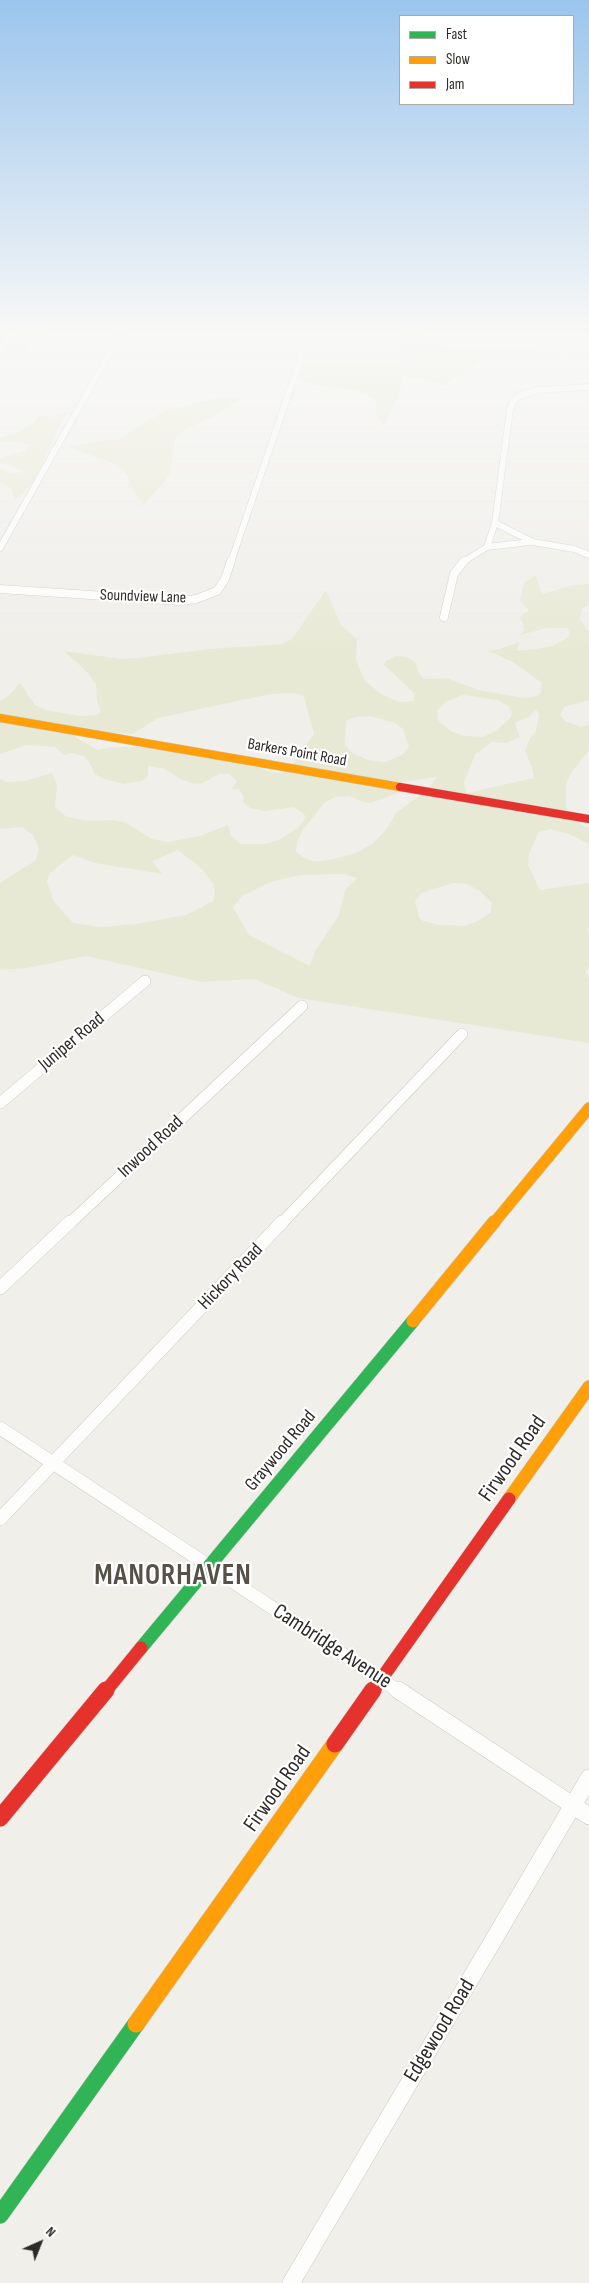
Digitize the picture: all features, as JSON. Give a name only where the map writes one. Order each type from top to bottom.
[{"type":"street","points":[[0,548],[62,438]]},
{"type":"street","name":"Soundview Lane","points":[[0,589],[165,601],[196,599],[217,591],[225,579],[273,438]]},
{"type":"street","points":[[487,547],[495,524],[506,438]]},
{"type":"street","points":[[495,524],[533,542],[574,549],[589,555]]},
{"type":"street","points":[[444,617],[451,583],[457,568],[471,556],[487,547],[533,542]]},
{"type":"street","name":"Barkers Point Road","points":[[0,718],[589,819]]},
{"type":"street","name":"Juniper Road","points":[[0,1103],[145,981]]},
{"type":"street","name":"Inwood Road","points":[[0,1288],[302,1006]]},
{"type":"street","name":"Hickory Road","points":[[0,1519],[462,1034]]},
{"type":"street","name":"Graywood Road","points":[[0,1818],[589,1108]]},
{"type":"street","name":"Firwood Road","points":[[0,2215],[589,1386]]},
{"type":"street","name":"Cambridge Avenue","points":[[0,1428],[589,1816]]},
{"type":"street","name":"Edgewood Road","points":[[291,2283],[589,1778]]},
{"type":"green space","points":[[0,438],[54,438],[33,482],[24,493],[14,500],[12,489],[0,482],[0,468],[11,473],[26,472],[5,463],[0,464],[0,458],[25,451],[29,446],[22,442],[0,442]]},
{"type":"green space","points":[[122,438],[176,438],[169,476],[143,506],[133,490],[127,474],[116,464],[68,447],[106,440],[118,440]]},
{"type":"green space","points":[[536,575],[542,594],[573,585],[589,584],[589,603],[582,609],[580,619],[589,632],[589,700],[564,707],[560,715],[565,721],[581,727],[589,724],[589,750],[571,773],[566,784],[566,807],[576,821],[585,827],[589,827],[589,844],[569,834],[550,829],[539,832],[529,853],[528,865],[540,890],[589,883],[589,927],[587,930],[589,935],[589,967],[585,972],[589,977],[589,1043],[298,998],[255,979],[202,982],[86,956],[27,968],[0,970],[0,883],[36,860],[39,849],[33,835],[22,827],[0,829],[0,779],[6,782],[24,781],[52,773],[57,785],[55,807],[67,817],[91,821],[113,820],[126,823],[152,839],[168,842],[200,836],[228,825],[231,836],[240,844],[265,844],[279,840],[299,827],[305,815],[294,807],[265,811],[250,808],[243,802],[244,797],[239,789],[231,790],[237,781],[229,774],[219,774],[203,783],[195,784],[180,779],[165,769],[148,766],[148,775],[142,781],[124,784],[101,778],[94,773],[84,756],[70,753],[64,755],[55,747],[26,745],[0,754],[0,701],[8,696],[20,683],[35,705],[46,710],[79,716],[96,715],[101,712],[97,701],[96,684],[86,671],[64,651],[122,659],[210,649],[282,644],[292,639],[326,590],[341,625],[357,639],[356,659],[364,680],[381,694],[399,702],[414,701],[414,693],[384,665],[386,661],[397,656],[407,657],[416,663],[419,673],[424,679],[446,678],[479,690],[524,698],[537,696],[541,692],[542,683],[513,662],[488,651],[520,642],[516,651],[536,649],[552,646],[569,637],[568,628],[547,628],[520,635],[524,630],[523,623],[519,618],[529,610],[520,601],[524,583]],"holes":[[[292,693],[303,695],[314,734],[290,768],[281,773],[269,772],[256,765],[148,747],[111,747],[98,750],[75,737],[87,732],[133,734],[158,718],[270,694]],[[463,695],[497,700],[508,706],[512,712],[511,717],[496,731],[483,737],[465,736],[450,731],[438,720],[437,711],[445,702]],[[536,709],[539,715],[536,731],[530,738],[525,751],[534,778],[467,793],[464,783],[475,755],[492,742],[507,743],[520,737],[515,723],[529,717]],[[370,716],[395,723],[403,729],[409,747],[402,755],[385,762],[368,760],[352,753],[345,745],[346,721],[356,717]],[[437,777],[426,791],[396,813],[386,830],[372,844],[356,853],[314,862],[301,856],[296,851],[303,830],[324,803],[335,797],[349,796],[371,803],[400,792],[378,785]],[[178,850],[202,869],[213,884],[215,893],[213,901],[186,915],[136,924],[101,927],[73,923],[53,900],[47,881],[50,873],[73,855],[95,863],[162,874],[152,861]],[[344,874],[357,878],[345,890],[339,915],[315,951],[310,966],[249,935],[233,907],[242,896],[271,882],[300,875]],[[453,883],[467,884],[480,891],[492,903],[491,912],[478,921],[464,926],[439,925],[423,921],[419,917],[415,901],[421,893]]]},
{"type":"traffic: fast","points":[[141,1648],[413,1321]]},
{"type":"traffic: fast","points":[[0,2215],[136,2024]]},
{"type":"traffic: slow","points":[[0,718],[400,787]]},
{"type":"traffic: slow","points":[[413,1321],[589,1108]]},
{"type":"traffic: slow","points":[[509,1499],[589,1387]]},
{"type":"traffic: slow","points":[[136,2024],[335,1744]]},
{"type":"traffic: jam","points":[[400,787],[589,819]]},
{"type":"traffic: jam","points":[[335,1744],[509,1499]]},
{"type":"traffic: jam","points":[[0,1818],[141,1648]]},
{"type":"district","name":"MANORHAVEN","points":[[173,1577]]}]
